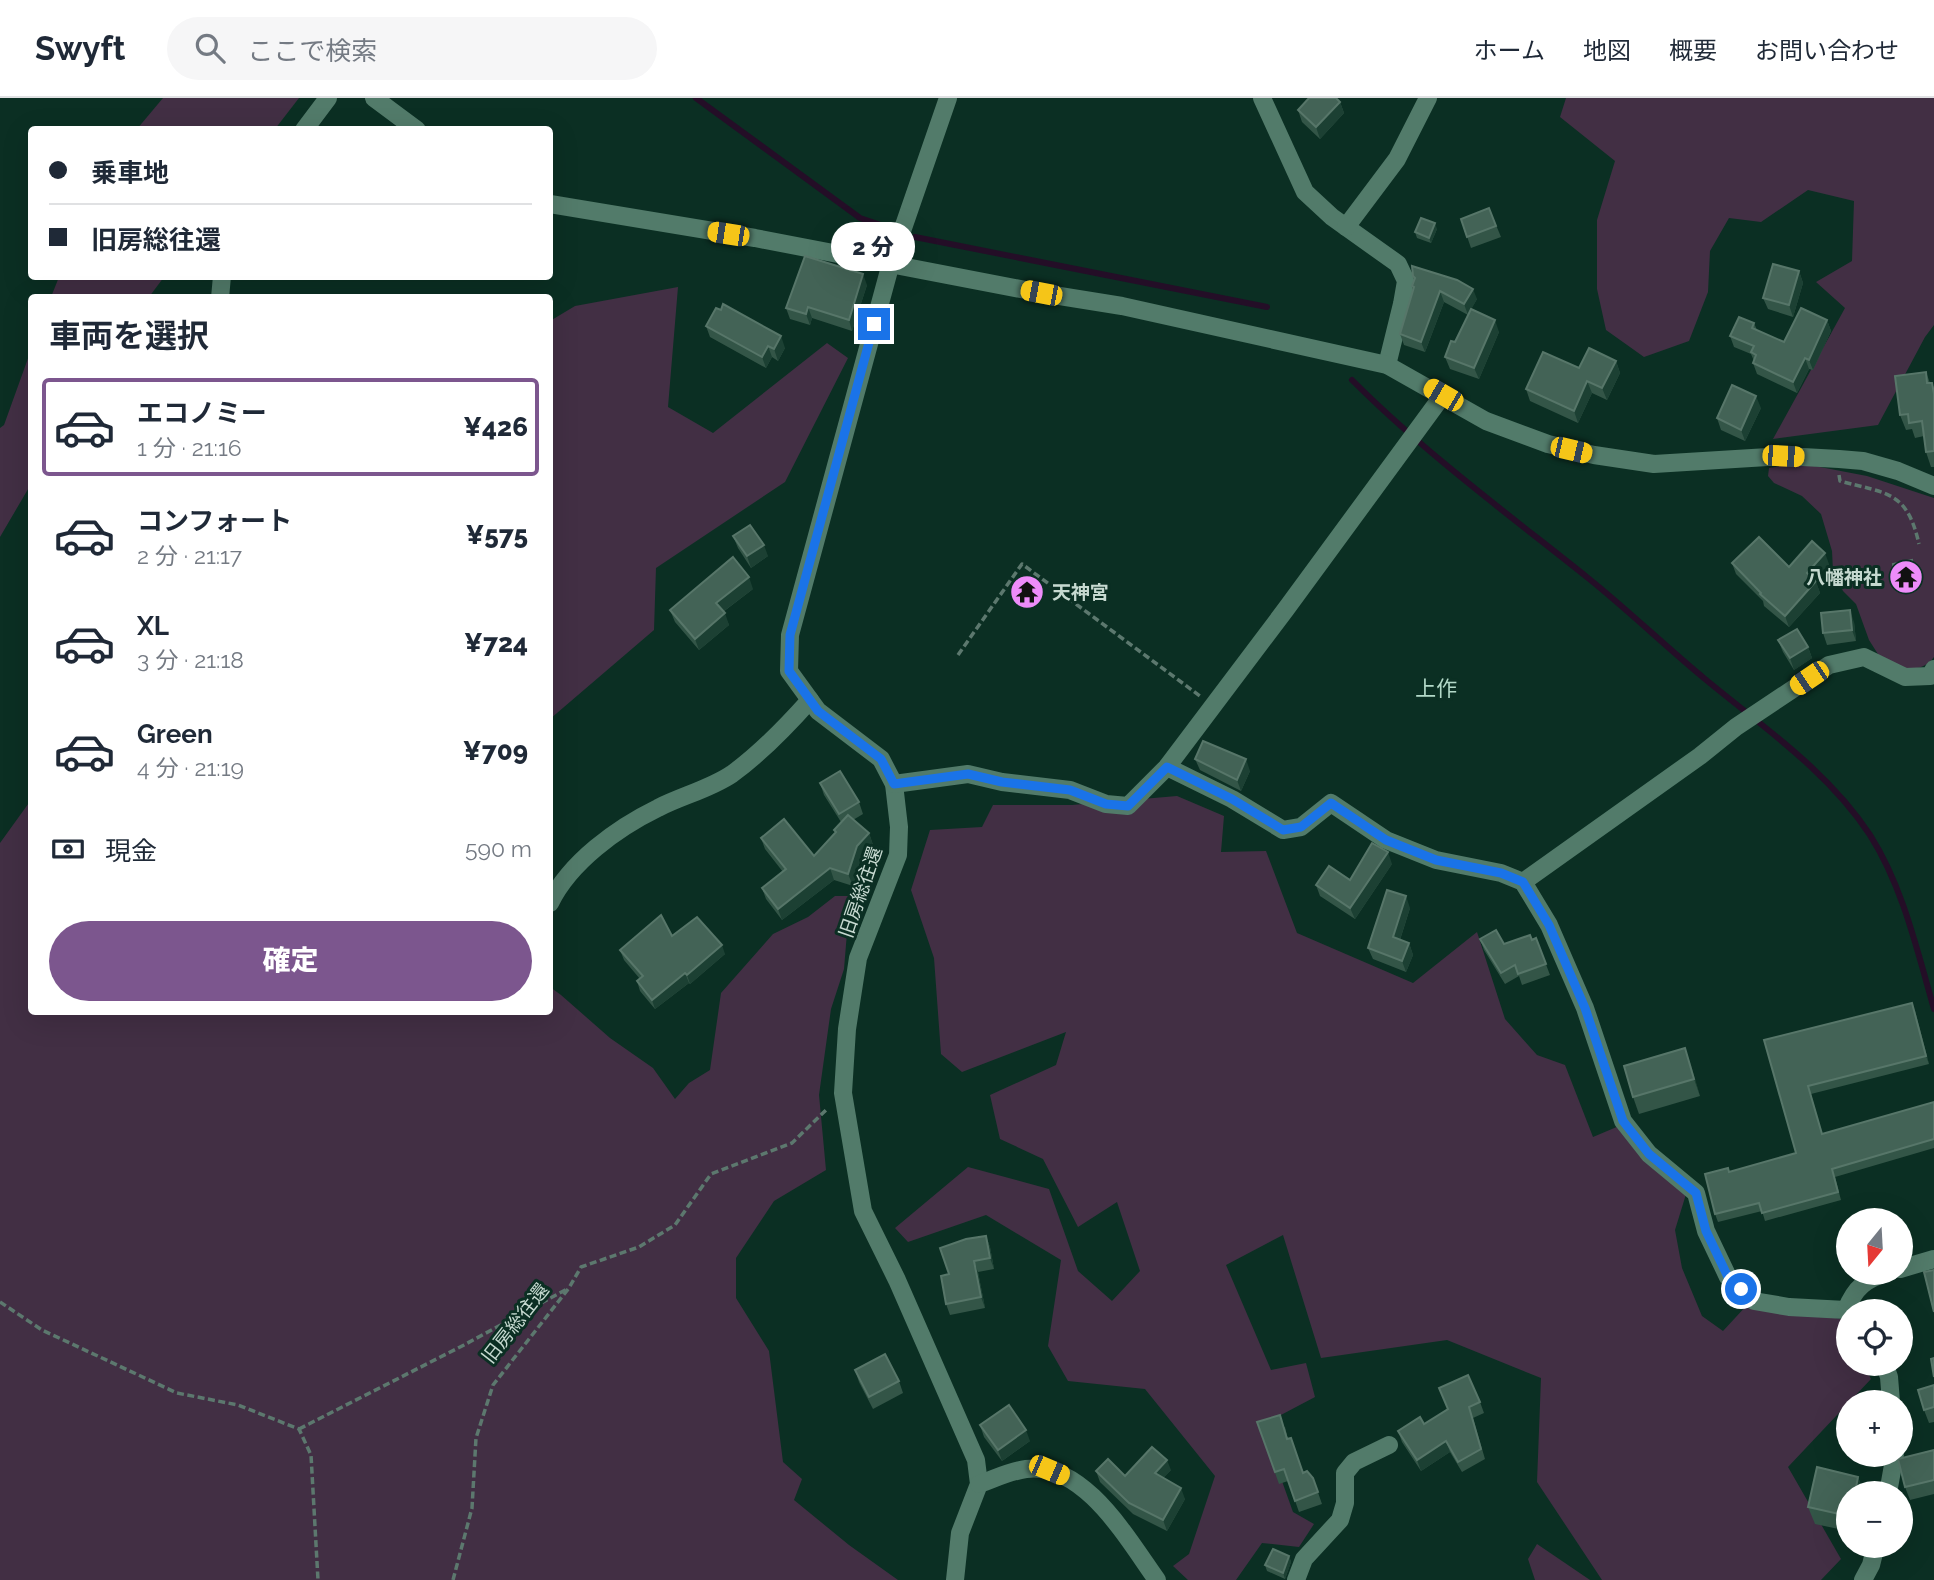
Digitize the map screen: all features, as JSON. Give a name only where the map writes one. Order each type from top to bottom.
[{"type":"street","points":[[306,126],[328,98]]},
{"type":"street","points":[[374,98],[412,126]]},
{"type":"street","name":"旧房総往還","points":[[843,1093],[847,1029],[859,958],[898,855],[899,827],[894,784],[881,759],[818,711],[789,671],[790,635],[891,263],[948,98]]},
{"type":"street","points":[[1262,98],[1305,192],[1346,227],[1398,264],[1406,281],[1387,365]]},
{"type":"street","points":[[1346,227],[1397,159],[1428,98]]},
{"type":"street","points":[[553,205],[891,263],[1174,317],[1387,365],[1486,421],[1548,444],[1594,455],[1654,464],[1783,456],[1863,461],[1898,471],[1934,486]]},
{"type":"street","points":[[894,784],[968,774],[1002,782],[1070,790],[1106,804],[1128,806],[1167,767],[1443,395]]},
{"type":"street","points":[[1523,882],[1700,756],[1736,727],[1829,664],[1864,657],[1905,677],[1930,676],[1934,669]]},
{"type":"street","points":[[553,897],[573,868],[605,841],[656,808],[730,776],[772,742],[810,700]]},
{"type":"street","points":[[1167,767],[1232,799],[1283,830],[1301,827],[1331,803],[1386,840],[1436,860],[1501,873],[1523,882],[1549,925],[1585,1008],[1623,1121],[1649,1154],[1696,1193],[1706,1231],[1728,1277],[1754,1301],[1836,1310]]},
{"type":"street","points":[[843,1093],[863,1211],[897,1280],[976,1460],[979,1485],[960,1533],[955,1580]]},
{"type":"street","points":[[1913,1265],[1934,1259]]},
{"type":"street","points":[[1851,1299],[1853,1292],[1863,1285]]},
{"type":"street","points":[[1296,1580],[1304,1559],[1340,1520],[1345,1503],[1345,1473],[1354,1462],[1389,1445]]},
{"type":"street","points":[[979,1485],[1026,1468],[1049,1470],[1074,1481],[1104,1508],[1157,1580]]},
{"type":"street","points":[[1863,1580],[1873,1558]]},
{"type":"path","points":[[1839,459],[1840,481],[1899,500],[1913,520],[1919,544]]},
{"type":"path","points":[[958,655],[1022,564],[1213,705]]},
{"type":"path","name":"旧房総往還","points":[[453,1580],[472,1508],[476,1438],[493,1385],[569,1288],[581,1267],[639,1247],[675,1225],[711,1174],[792,1143],[843,1093]]},
{"type":"path","points":[[299,1429],[569,1288]]},
{"type":"path","points":[[0,1302],[42,1330],[177,1393],[238,1405],[299,1429],[310,1455],[317,1580]]},
{"type":"shaded area","points":[[163,98],[299,98],[277,126],[140,126]]},
{"type":"shaded area","points":[[1566,98],[1934,98],[1934,325],[1878,425],[1773,439],[1845,308],[1816,282],[1852,261],[1854,201],[1808,190],[1761,222],[1729,218],[1710,251],[1708,292],[1689,341],[1644,357],[1606,330],[1597,289],[1597,220],[1615,161],[1560,117]]},
{"type":"shaded area","points":[[57,280],[162,280],[151,294],[52,294]]},
{"type":"shaded area","points":[[678,287],[668,407],[713,433],[827,343],[848,358],[785,482],[656,568],[654,630],[553,716],[553,319],[575,306]]},
{"type":"shaded area","points":[[28,358],[28,489],[0,537],[0,428],[4,425]]},
{"type":"shaded area","points":[[1799,463],[1867,476],[1934,498],[1934,657],[1929,663],[1910,668],[1883,662],[1869,640],[1856,604],[1843,591],[1833,571],[1832,551],[1821,514],[1802,496],[1774,483],[1768,476],[1769,468]]},
{"type":"shaded area","points":[[1177,796],[1224,816],[1221,852],[1266,851],[1297,933],[1413,983],[1477,932],[1505,1019],[1537,1055],[1565,1065],[1593,1137],[1619,1126],[1687,1191],[1675,1230],[1682,1268],[1702,1316],[1723,1331],[1748,1304],[1836,1318],[1836,1376],[1870,1376],[1871,1379],[1861,1390],[1836,1390],[1836,1416],[1788,1467],[1836,1550],[1836,1558],[1841,1559],[1821,1580],[1602,1580],[1537,1482],[1541,1378],[1447,1340],[1321,1358],[1283,1235],[1226,1265],[1271,1370],[1306,1363],[1315,1397],[1262,1425],[1293,1512],[1314,1524],[1299,1547],[1262,1543],[1236,1580],[1188,1580],[1173,1566],[1189,1554],[1215,1476],[1145,1389],[1068,1381],[1048,1346],[1061,1260],[986,1215],[908,1242],[895,1228],[968,1167],[1049,1189],[1078,1271],[1112,1301],[1140,1271],[1117,1202],[1078,1227],[1043,1159],[1000,1139],[990,1095],[1056,1065],[1066,1032],[962,1072],[941,1054],[934,958],[911,890],[930,830],[982,827],[993,805],[1072,805]]},
{"type":"shaded area","points":[[28,804],[28,1015],[553,1015],[553,989],[610,1038],[653,1068],[675,1099],[689,1083],[710,1070],[721,993],[773,934],[808,917],[835,896],[850,896],[844,969],[831,1009],[819,1095],[826,1170],[774,1201],[736,1258],[736,1298],[769,1351],[783,1462],[802,1479],[794,1500],[849,1545],[898,1580],[0,1580],[0,843]]},
{"type":"shaded area","points":[[1537,1544],[1590,1580],[1535,1580],[1528,1559]]},
{"type":"building","points":[[1309,98],[1336,98],[1340,102],[1316,127],[1298,110]]},
{"type":"building","points":[[1489,208],[1496,226],[1467,237],[1461,219]]},
{"type":"building","points":[[1421,218],[1435,223],[1429,238],[1415,232]]},
{"type":"building","points":[[805,256],[863,274],[849,320],[808,307],[806,314],[786,308]]},
{"type":"building","points":[[1773,264],[1799,271],[1789,305],[1763,298]]},
{"type":"building","points":[[1412,266],[1457,280],[1473,289],[1464,304],[1440,291],[1421,342],[1400,334],[1414,287]]},
{"type":"building","points":[[723,304],[781,336],[774,349],[768,346],[762,357],[706,326],[716,308],[721,310]]},
{"type":"building","points":[[1801,308],[1827,320],[1809,360],[1805,358],[1793,382],[1753,363],[1756,355],[1751,352],[1754,346],[1730,336],[1739,317],[1754,323],[1752,328],[1784,342]]},
{"type":"building","points":[[1471,309],[1495,320],[1474,368],[1445,357],[1451,341],[1455,342]]},
{"type":"building","points":[[1589,348],[1616,361],[1602,388],[1587,381],[1574,411],[1526,389],[1543,352],[1579,368]]},
{"type":"building","points":[[1926,372],[1927,383],[1932,383],[1934,394],[1934,451],[1926,452],[1922,421],[1909,423],[1908,414],[1900,415],[1895,376]]},
{"type":"building","points":[[1732,385],[1756,396],[1741,430],[1717,418]]},
{"type":"building","points":[[750,525],[764,545],[747,556],[733,536]]},
{"type":"building","points":[[1759,537],[1789,567],[1812,541],[1825,553],[1807,573],[1816,581],[1785,616],[1760,594],[1732,563]]},
{"type":"building","points":[[733,557],[749,577],[716,603],[725,613],[695,639],[670,610]]},
{"type":"building","name":"八幡神社","points":[[1912,560],[1915,579],[1896,582],[1893,564]]},
{"type":"building","points":[[1850,610],[1852,630],[1823,633],[1821,613]]},
{"type":"building","points":[[1797,629],[1808,647],[1790,658],[1778,640]]},
{"type":"building","points":[[1203,741],[1246,759],[1237,780],[1195,759]]},
{"type":"building","points":[[840,771],[859,802],[839,814],[820,783]]},
{"type":"building","points":[[848,815],[869,833],[857,846],[848,874],[830,868],[778,909],[762,888],[786,869],[761,838],[784,819],[814,856]]},
{"type":"building","points":[[1372,843],[1388,852],[1350,908],[1316,885],[1329,866],[1350,880]]},
{"type":"building","points":[[1387,890],[1406,896],[1393,937],[1409,943],[1402,961],[1368,948]]},
{"type":"building","points":[[661,915],[672,936],[697,917],[722,945],[652,1000],[637,981],[643,976],[620,950]]},
{"type":"building","points":[[1496,930],[1504,944],[1530,935],[1532,940],[1536,938],[1546,964],[1518,974],[1515,965],[1501,973],[1480,939]]},
{"type":"building","points":[[1912,1003],[1926,1056],[1808,1086],[1822,1134],[1934,1102],[1934,1139],[1832,1169],[1838,1192],[1762,1213],[1759,1203],[1715,1214],[1705,1174],[1728,1168],[1729,1172],[1796,1153],[1764,1040]]},
{"type":"building","points":[[1685,1048],[1694,1079],[1633,1097],[1624,1066]]},
{"type":"building","points":[[986,1236],[990,1258],[974,1261],[981,1297],[946,1304],[941,1276],[949,1274],[940,1248],[966,1239]]},
{"type":"building","points":[[1934,1270],[1934,1312],[1924,1272]]},
{"type":"building","points":[[885,1354],[899,1381],[869,1397],[855,1370]]},
{"type":"building","points":[[1468,1375],[1480,1402],[1469,1407],[1481,1449],[1458,1462],[1446,1441],[1417,1460],[1398,1431],[1420,1417],[1424,1424],[1448,1409],[1439,1388]]},
{"type":"building","points":[[1934,1385],[1934,1407],[1924,1410],[1918,1390]]},
{"type":"building","points":[[1009,1405],[1026,1430],[998,1450],[980,1425]]},
{"type":"building","points":[[1280,1415],[1287,1439],[1291,1438],[1303,1473],[1307,1471],[1313,1478],[1318,1492],[1295,1501],[1284,1469],[1275,1472],[1257,1422]]},
{"type":"building","points":[[1152,1447],[1167,1460],[1155,1473],[1181,1488],[1163,1520],[1129,1503],[1096,1471],[1108,1459],[1125,1476]]},
{"type":"building","points":[[1934,1450],[1934,1480],[1913,1485],[1913,1481],[1904,1481],[1900,1467],[1913,1467],[1913,1455]]},
{"type":"building","points":[[1817,1467],[1858,1477],[1857,1481],[1836,1481],[1836,1513],[1808,1507]]},
{"type":"building","points":[[1273,1549],[1289,1556],[1283,1573],[1265,1565]]},
{"type":"waterway","points":[[696,98],[860,218],[884,226]]},
{"type":"waterway","points":[[915,237],[1267,307]]},
{"type":"waterway","points":[[1352,380],[1438,458],[1603,590],[1794,751],[1835,790],[1870,835],[1892,876],[1908,919],[1934,1009]]},
{"type":"place","name":"八幡神社","points":[[1906,577]]},
{"type":"place","name":"天神宮","points":[[1027,592]]},
{"type":"district","name":"上作","points":[[1436,689]]},
{"type":"route","points":[[874,324],[790,635],[789,671],[818,711],[881,759],[894,784],[968,774],[1002,782],[1070,790],[1106,804],[1128,806],[1167,767],[1232,799],[1283,830],[1301,827],[1331,803],[1386,840],[1436,860],[1501,873],[1523,882],[1549,925],[1585,1008],[1623,1121],[1649,1154],[1696,1193],[1706,1231],[1728,1277],[1741,1289]]}]
